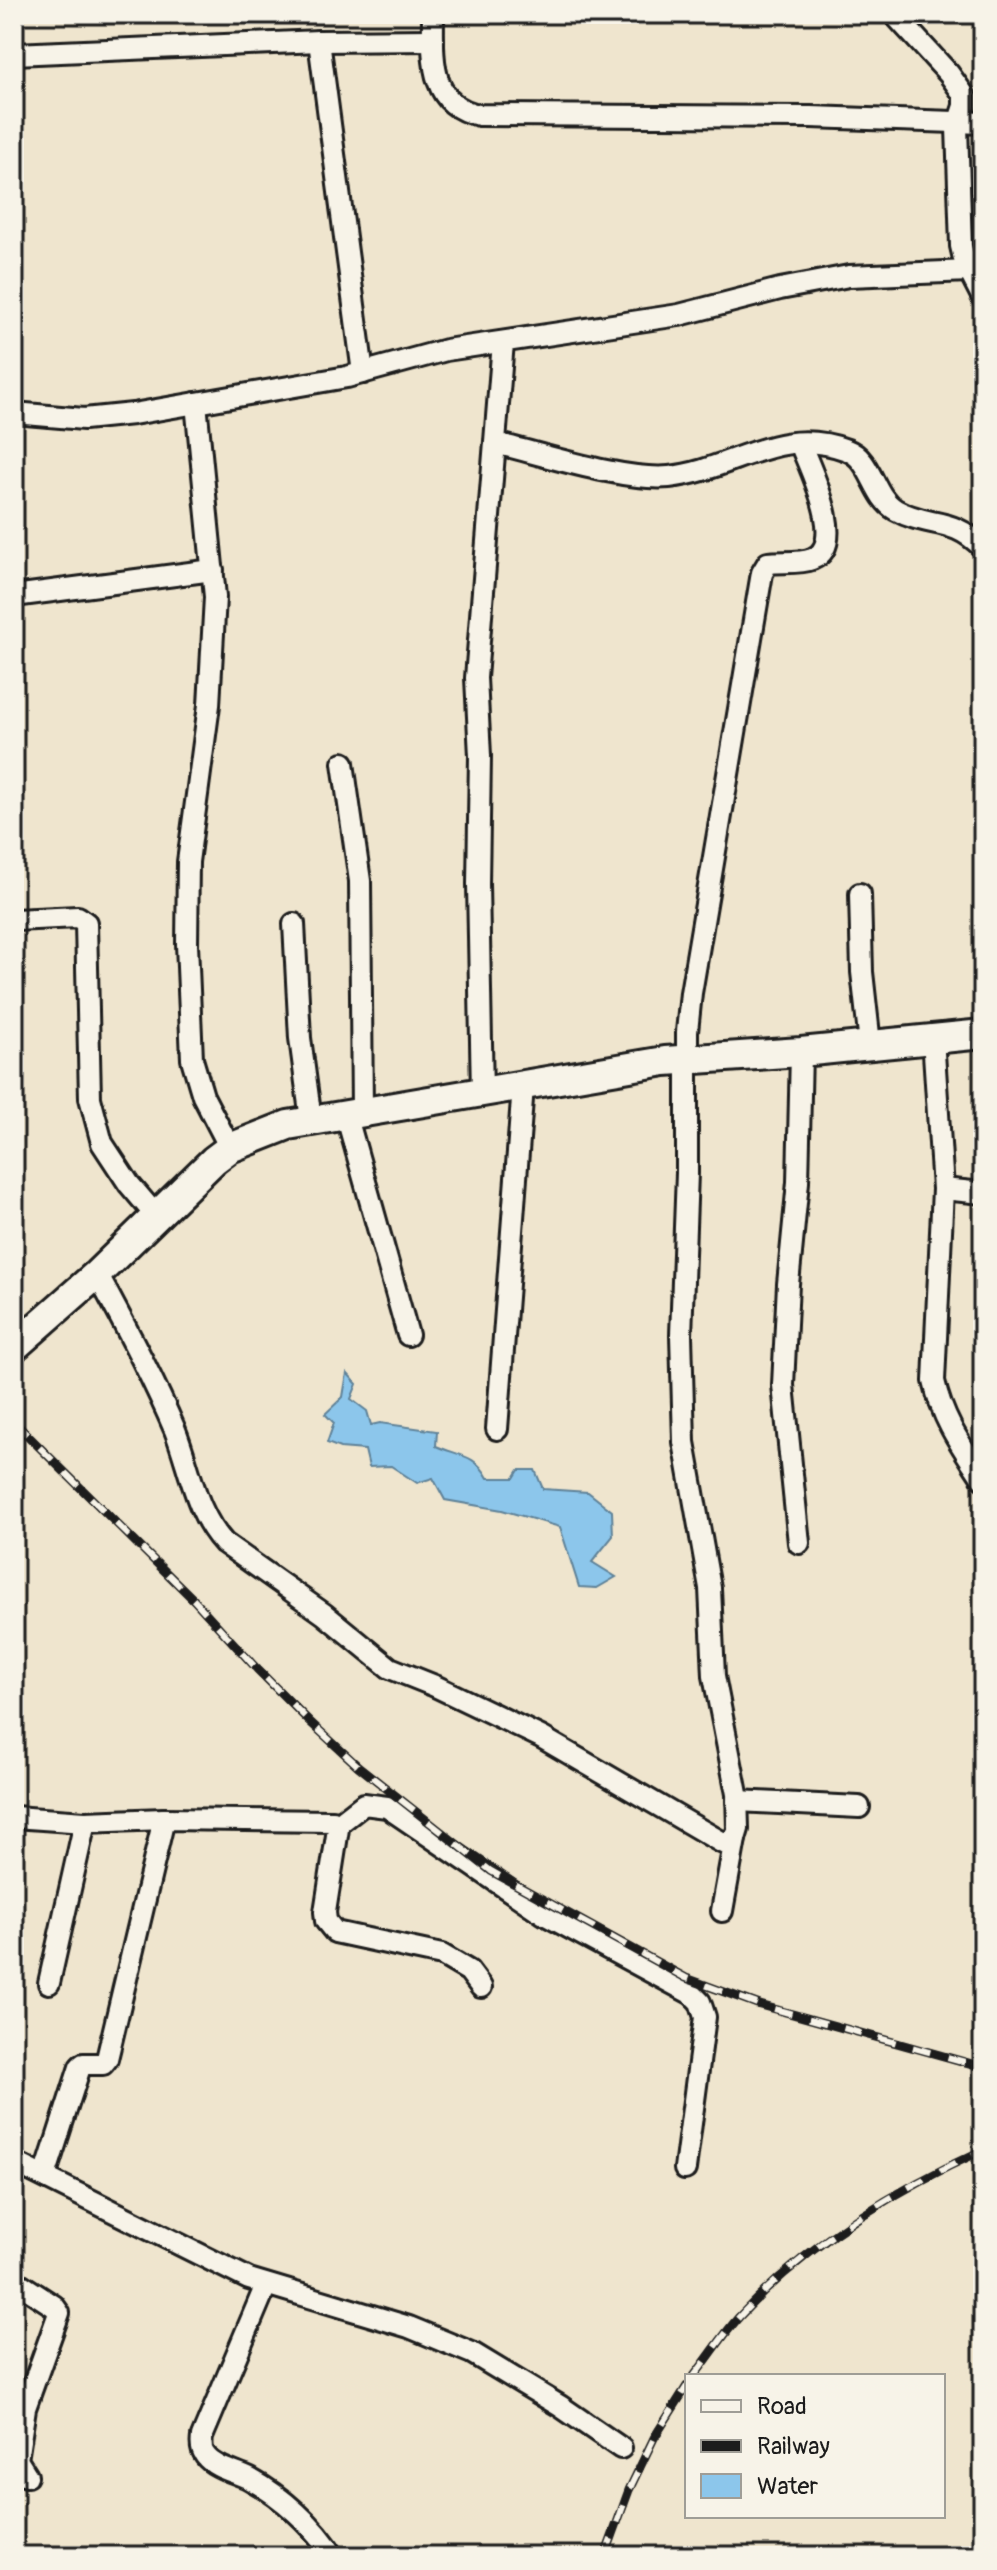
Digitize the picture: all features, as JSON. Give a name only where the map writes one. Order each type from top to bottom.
[{"type":"street","points":[[433,14],[437,77],[445,96],[456,108],[479,115],[811,117],[983,123]]},
{"type":"street","points":[[894,14],[959,87],[964,101],[957,121],[961,246],[976,269],[983,298]]},
{"type":"street","points":[[14,54],[319,41],[433,40]]},
{"type":"street","points":[[319,41],[363,373]]},
{"type":"street","points":[[14,413],[84,419],[133,414],[363,373],[446,350],[679,315],[780,289],[849,276],[976,269]]},
{"type":"street","points":[[482,1094],[478,884],[480,756],[476,678],[503,342]]},
{"type":"street","points":[[196,403],[215,597],[209,705],[190,839],[187,944],[192,1059],[203,1096],[230,1148]]},
{"type":"street","points":[[495,443],[602,469],[665,477],[690,474],[786,442],[831,446],[858,456],[891,507],[906,515],[964,531],[983,548]]},
{"type":"street","points":[[722,1911],[738,1829],[737,1801],[714,1676],[706,1559],[684,1442],[681,1335],[687,1032],[762,573],[768,563],[813,559],[824,549],[828,540],[821,498],[800,443]]},
{"type":"street","points":[[14,596],[213,570]]},
{"type":"street","points":[[343,763],[360,881],[354,1113],[408,1335]]},
{"type":"street","points":[[860,894],[862,972],[870,1044]]},
{"type":"street","points":[[14,920],[78,917],[86,923],[90,1098],[102,1143],[129,1184],[157,1217]]},
{"type":"street","points":[[294,924],[300,1038],[311,1120]]},
{"type":"street","points":[[14,1347],[97,1274],[203,1170],[230,1148],[266,1132],[311,1120],[688,1058],[801,1052],[983,1034]]},
{"type":"street","points":[[933,1038],[943,1189],[934,1381],[940,1409],[983,1479]]},
{"type":"street","points":[[799,1543],[783,1385],[788,1284],[798,1182],[801,1052]]},
{"type":"street","points":[[497,1429],[523,1086]]},
{"type":"street","points":[[943,1189],[983,1193]]},
{"type":"street","points":[[97,1274],[162,1401],[201,1507],[214,1532],[224,1543],[324,1614],[390,1668],[541,1737],[723,1843],[735,1839]]},
{"type":"street","points":[[737,1801],[859,1807]]},
{"type":"street","points":[[337,1825],[364,1804],[387,1807],[544,1914],[692,1994],[700,2002],[705,2017],[685,2169]]},
{"type":"street","points":[[14,1817],[85,1822],[164,1819],[329,1821],[337,1825]]},
{"type":"street","points":[[45,2176],[80,2067],[83,2064],[103,2064],[107,2059],[164,1819]]},
{"type":"street","points":[[49,1983],[85,1822]]},
{"type":"street","points":[[337,1825],[325,1902],[326,1921],[330,1927],[335,1932],[442,1955],[469,1971],[481,1987]]},
{"type":"street","points":[[15,2165],[45,2176],[226,2269],[266,2285],[409,2327],[472,2353],[560,2406],[621,2448]]},
{"type":"street","points":[[14,2280],[54,2306],[59,2313],[22,2420],[17,2460],[27,2476]]},
{"type":"street","points":[[266,2285],[202,2437],[202,2448],[212,2461],[252,2481],[276,2498],[312,2528],[333,2556]]},
{"type":"water","points":[[347,1373],[357,1384],[351,1399],[367,1411],[371,1425],[380,1423],[437,1431],[436,1446],[472,1460],[488,1478],[514,1478],[519,1470],[535,1470],[543,1489],[588,1492],[612,1511],[613,1536],[592,1562],[616,1577],[597,1588],[579,1587],[560,1527],[502,1510],[445,1500],[433,1478],[417,1483],[391,1466],[369,1467],[365,1450],[340,1448],[327,1443],[334,1423],[325,1414],[343,1397]]},
{"type":"railway","points":[[14,1422],[194,1600],[309,1721],[358,1766],[491,1871],[686,1978],[760,2005],[983,2067]]},
{"type":"railway","points":[[695,2374],[739,2317],[822,2243],[916,2183],[983,2150]]},
{"type":"railway","points":[[605,2556],[629,2490],[654,2438],[685,2389]]}]
